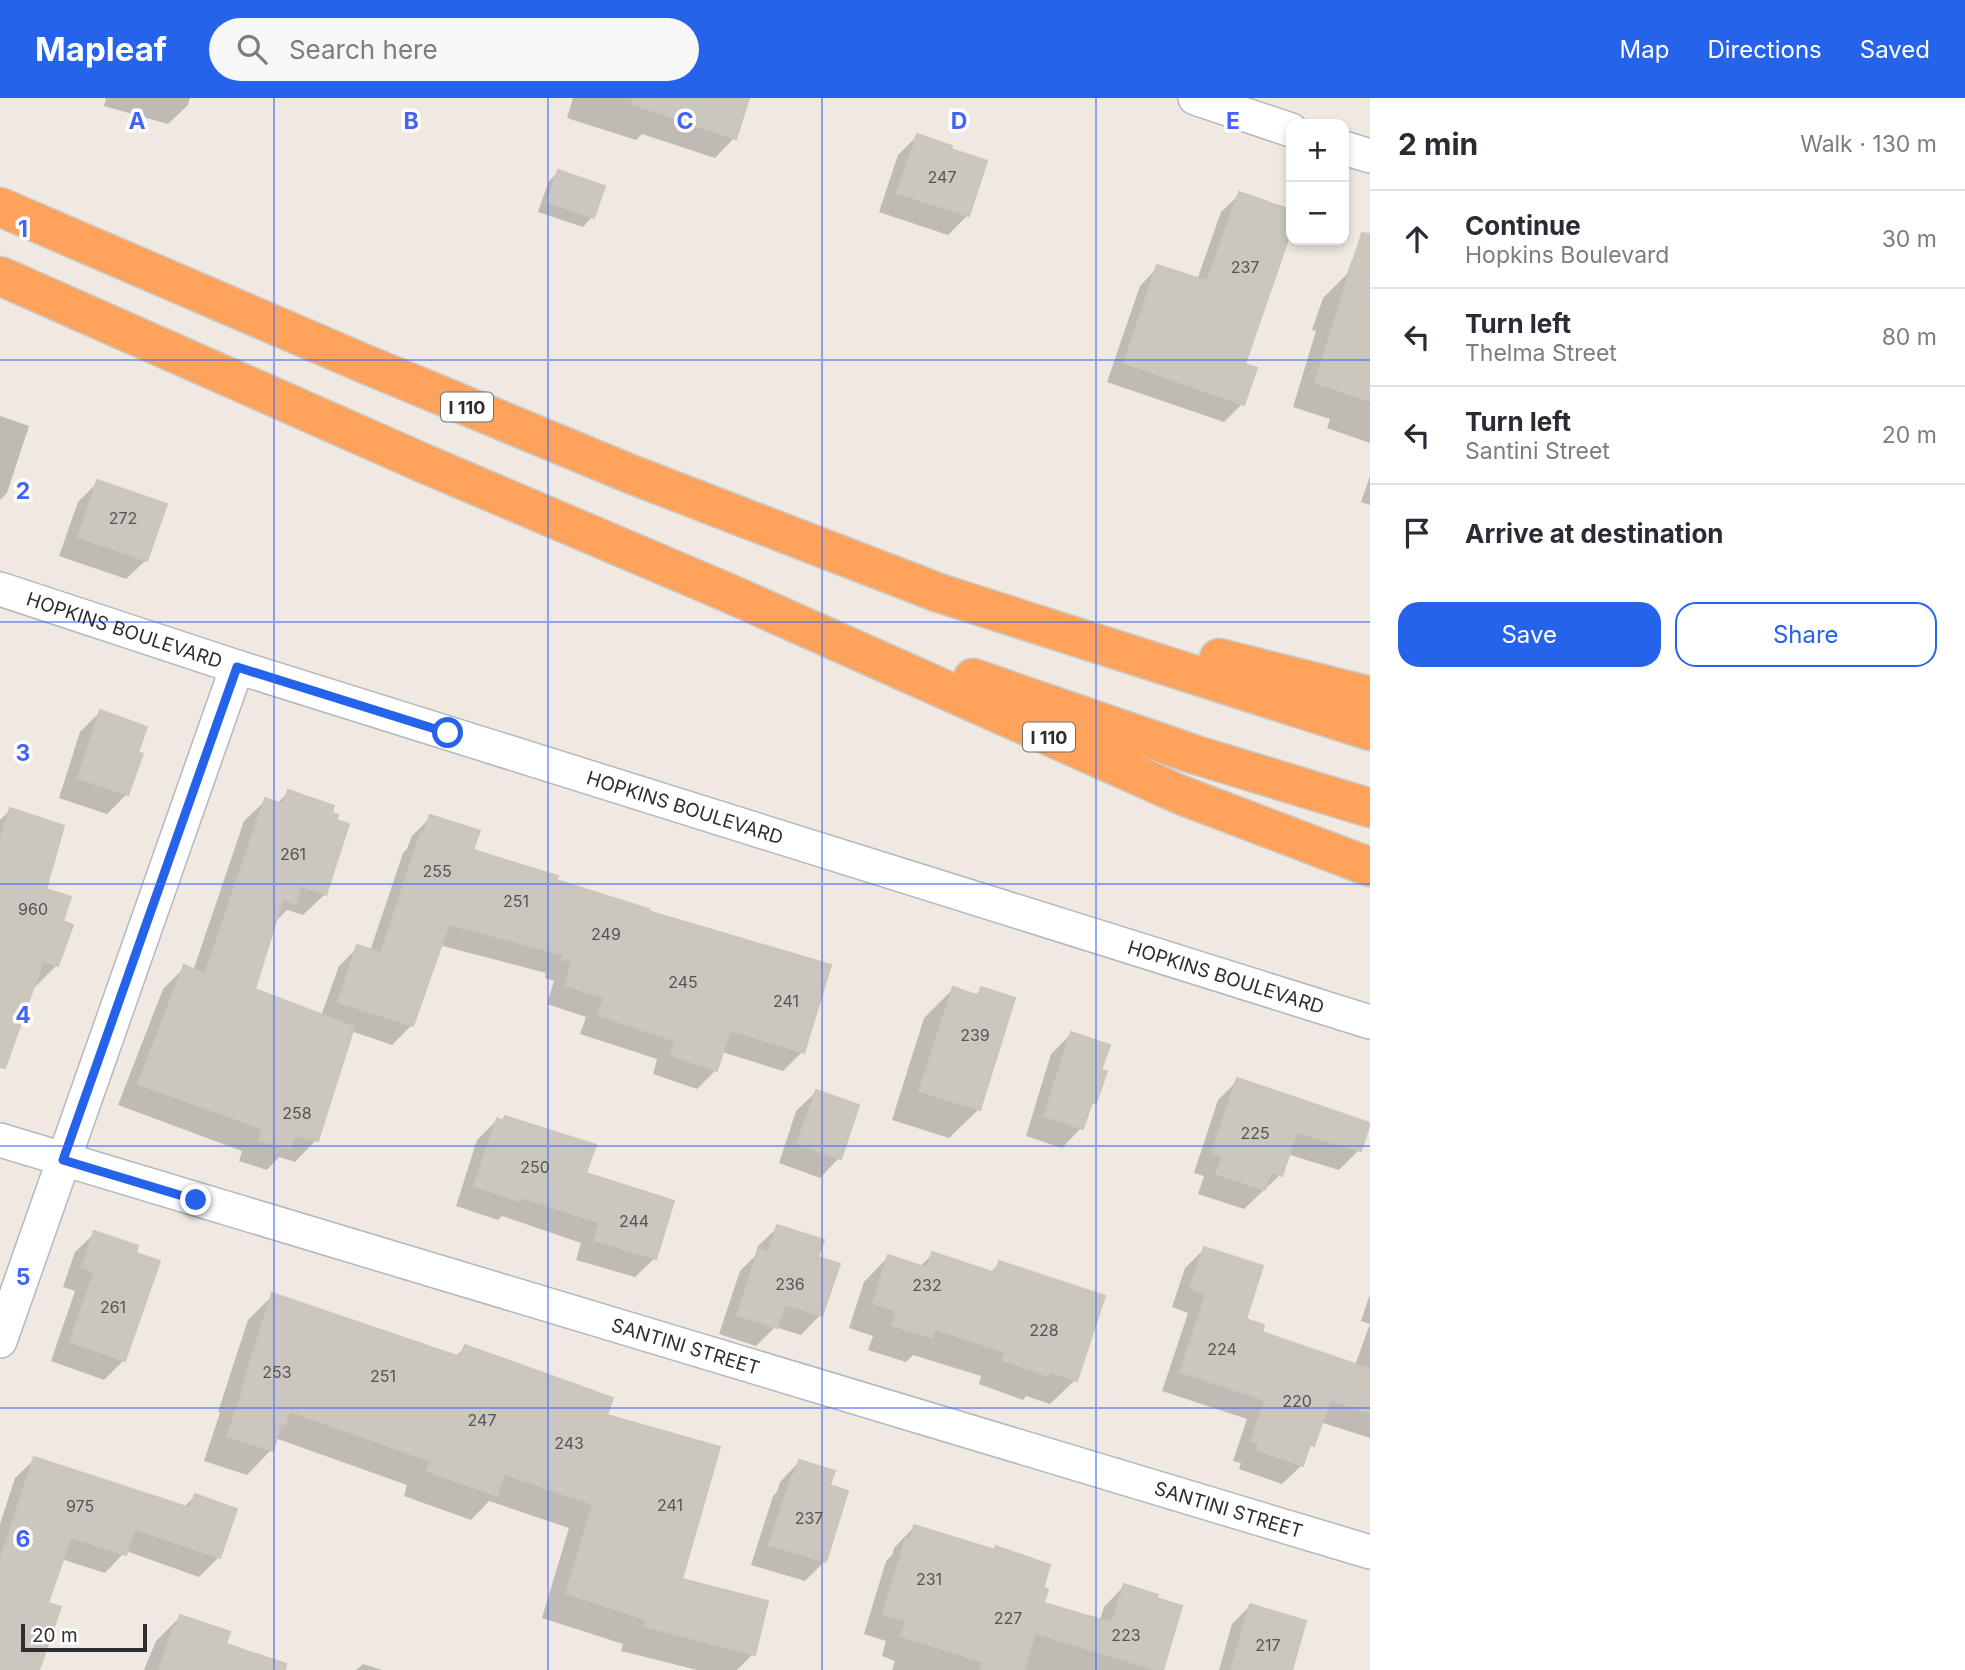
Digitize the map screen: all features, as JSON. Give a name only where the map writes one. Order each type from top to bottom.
[{"type":"highway","name":"I 110","points":[[0,207],[365,364],[633,475],[939,593],[1288,674],[1370,696]]},
{"type":"highway","name":"I 110","points":[[0,276],[1181,795],[1370,867]]},
{"type":"highway","points":[[939,593],[1370,731]]},
{"type":"highway","points":[[733,596],[1196,755],[1370,808]]},
{"type":"street","points":[[1195,98],[1286,128]]},
{"type":"street","points":[[1349,150],[1370,156]]},
{"type":"street","name":"HOPKINS BOULEVARD","points":[[0,589],[237,667],[1370,1022]]},
{"type":"street","points":[[0,1341],[237,667]]},
{"type":"street","name":"SANTINI STREET","points":[[0,1140],[1370,1552]]},
{"type":"building","points":[[633,98],[749,98],[736,139],[632,104]]},
{"type":"building","points":[[917,134],[987,161],[969,216],[897,193]]},
{"type":"building","points":[[558,170],[605,186],[594,218],[547,202]]},
{"type":"building","points":[[1239,192],[1286,208],[1286,245],[1245,364],[1257,368],[1244,405],[1124,363],[1157,265],[1207,281]]},
{"type":"building","points":[[1362,233],[1370,234],[1370,401],[1315,383]]},
{"type":"building","points":[[97,480],[167,504],[147,561],[78,537]]},
{"type":"building","points":[[100,710],[147,727],[138,752],[143,754],[128,795],[78,778]]},
{"type":"building","points":[[288,790],[334,806],[332,813],[338,815],[336,820],[349,824],[326,895],[301,886],[296,904],[283,899],[255,989],[354,1027],[318,1141],[295,1135],[290,1149],[259,1140],[263,1129],[138,1084],[184,965],[205,974],[265,798],[283,804]]},
{"type":"building","points":[[10,808],[64,826],[46,889],[71,897],[63,921],[73,925],[58,966],[43,961],[5,1068],[0,1067],[0,841]]},
{"type":"building","points":[[430,815],[480,831],[473,850],[558,876],[556,880],[649,909],[648,911],[831,965],[804,1053],[730,1030],[717,1071],[671,1055],[675,1041],[598,1015],[604,998],[565,985],[572,962],[562,959],[564,955],[449,924],[413,1026],[338,1002],[357,945],[381,953],[421,832],[424,833]]},
{"type":"building","points":[[953,987],[979,996],[981,987],[1015,998],[980,1110],[919,1091]]},
{"type":"building","points":[[1071,1032],[1110,1045],[1101,1070],[1107,1071],[1083,1129],[1044,1116]]},
{"type":"building","points":[[1237,1078],[1370,1123],[1361,1151],[1297,1132],[1282,1176],[1271,1172],[1265,1190],[1216,1174],[1222,1156],[1212,1153]]},
{"type":"building","points":[[816,1090],[859,1105],[841,1159],[797,1144]]},
{"type":"building","points":[[505,1116],[596,1145],[586,1173],[674,1201],[656,1259],[594,1240],[600,1223],[521,1197],[519,1201],[474,1186],[497,1118],[503,1121]]},
{"type":"building","points":[[777,1225],[824,1240],[818,1257],[840,1264],[822,1316],[785,1304],[777,1328],[737,1315],[759,1249],[768,1253]]},
{"type":"building","points":[[94,1231],[138,1246],[136,1253],[160,1261],[125,1361],[70,1342],[94,1272],[82,1267]]},
{"type":"building","points":[[1204,1247],[1263,1266],[1246,1319],[1264,1325],[1262,1332],[1370,1369],[1370,1413],[1330,1400],[1314,1446],[1310,1444],[1303,1466],[1257,1450],[1259,1444],[1251,1441],[1265,1400],[1180,1372],[1206,1294],[1190,1288]]},
{"type":"building","points":[[932,1252],[995,1273],[999,1261],[1105,1296],[1077,1381],[1051,1372],[1049,1376],[1002,1360],[1005,1352],[935,1329],[932,1338],[892,1325],[896,1311],[873,1303],[888,1255],[927,1268]]},
{"type":"building","points":[[272,1293],[460,1357],[465,1345],[613,1398],[607,1415],[720,1447],[682,1579],[768,1601],[755,1655],[644,1626],[647,1620],[566,1593],[593,1504],[504,1474],[497,1496],[427,1471],[431,1461],[289,1411],[285,1425],[281,1424],[273,1451],[227,1436]]},
{"type":"building","points":[[34,1457],[190,1508],[195,1494],[237,1509],[220,1558],[135,1529],[126,1555],[71,1537],[48,1603],[61,1607],[39,1670],[0,1670],[0,1560]]},
{"type":"building","points":[[799,1460],[835,1471],[830,1485],[848,1491],[826,1562],[769,1545]]},
{"type":"building","points":[[914,1525],[995,1550],[996,1546],[1050,1565],[1043,1588],[1048,1589],[1044,1603],[1112,1623],[1124,1584],[1182,1606],[1163,1670],[1035,1633],[1024,1670],[980,1670],[983,1662],[901,1636],[906,1621],[883,1614],[906,1538],[910,1540]]},
{"type":"building","points":[[1250,1604],[1306,1621],[1292,1670],[1231,1670]]},
{"type":"building","points":[[180,1615],[230,1632],[226,1644],[286,1664],[285,1670],[159,1670]]},
{"type":"route","points":[[196,1200],[63,1160],[237,667],[448,733]]}]
